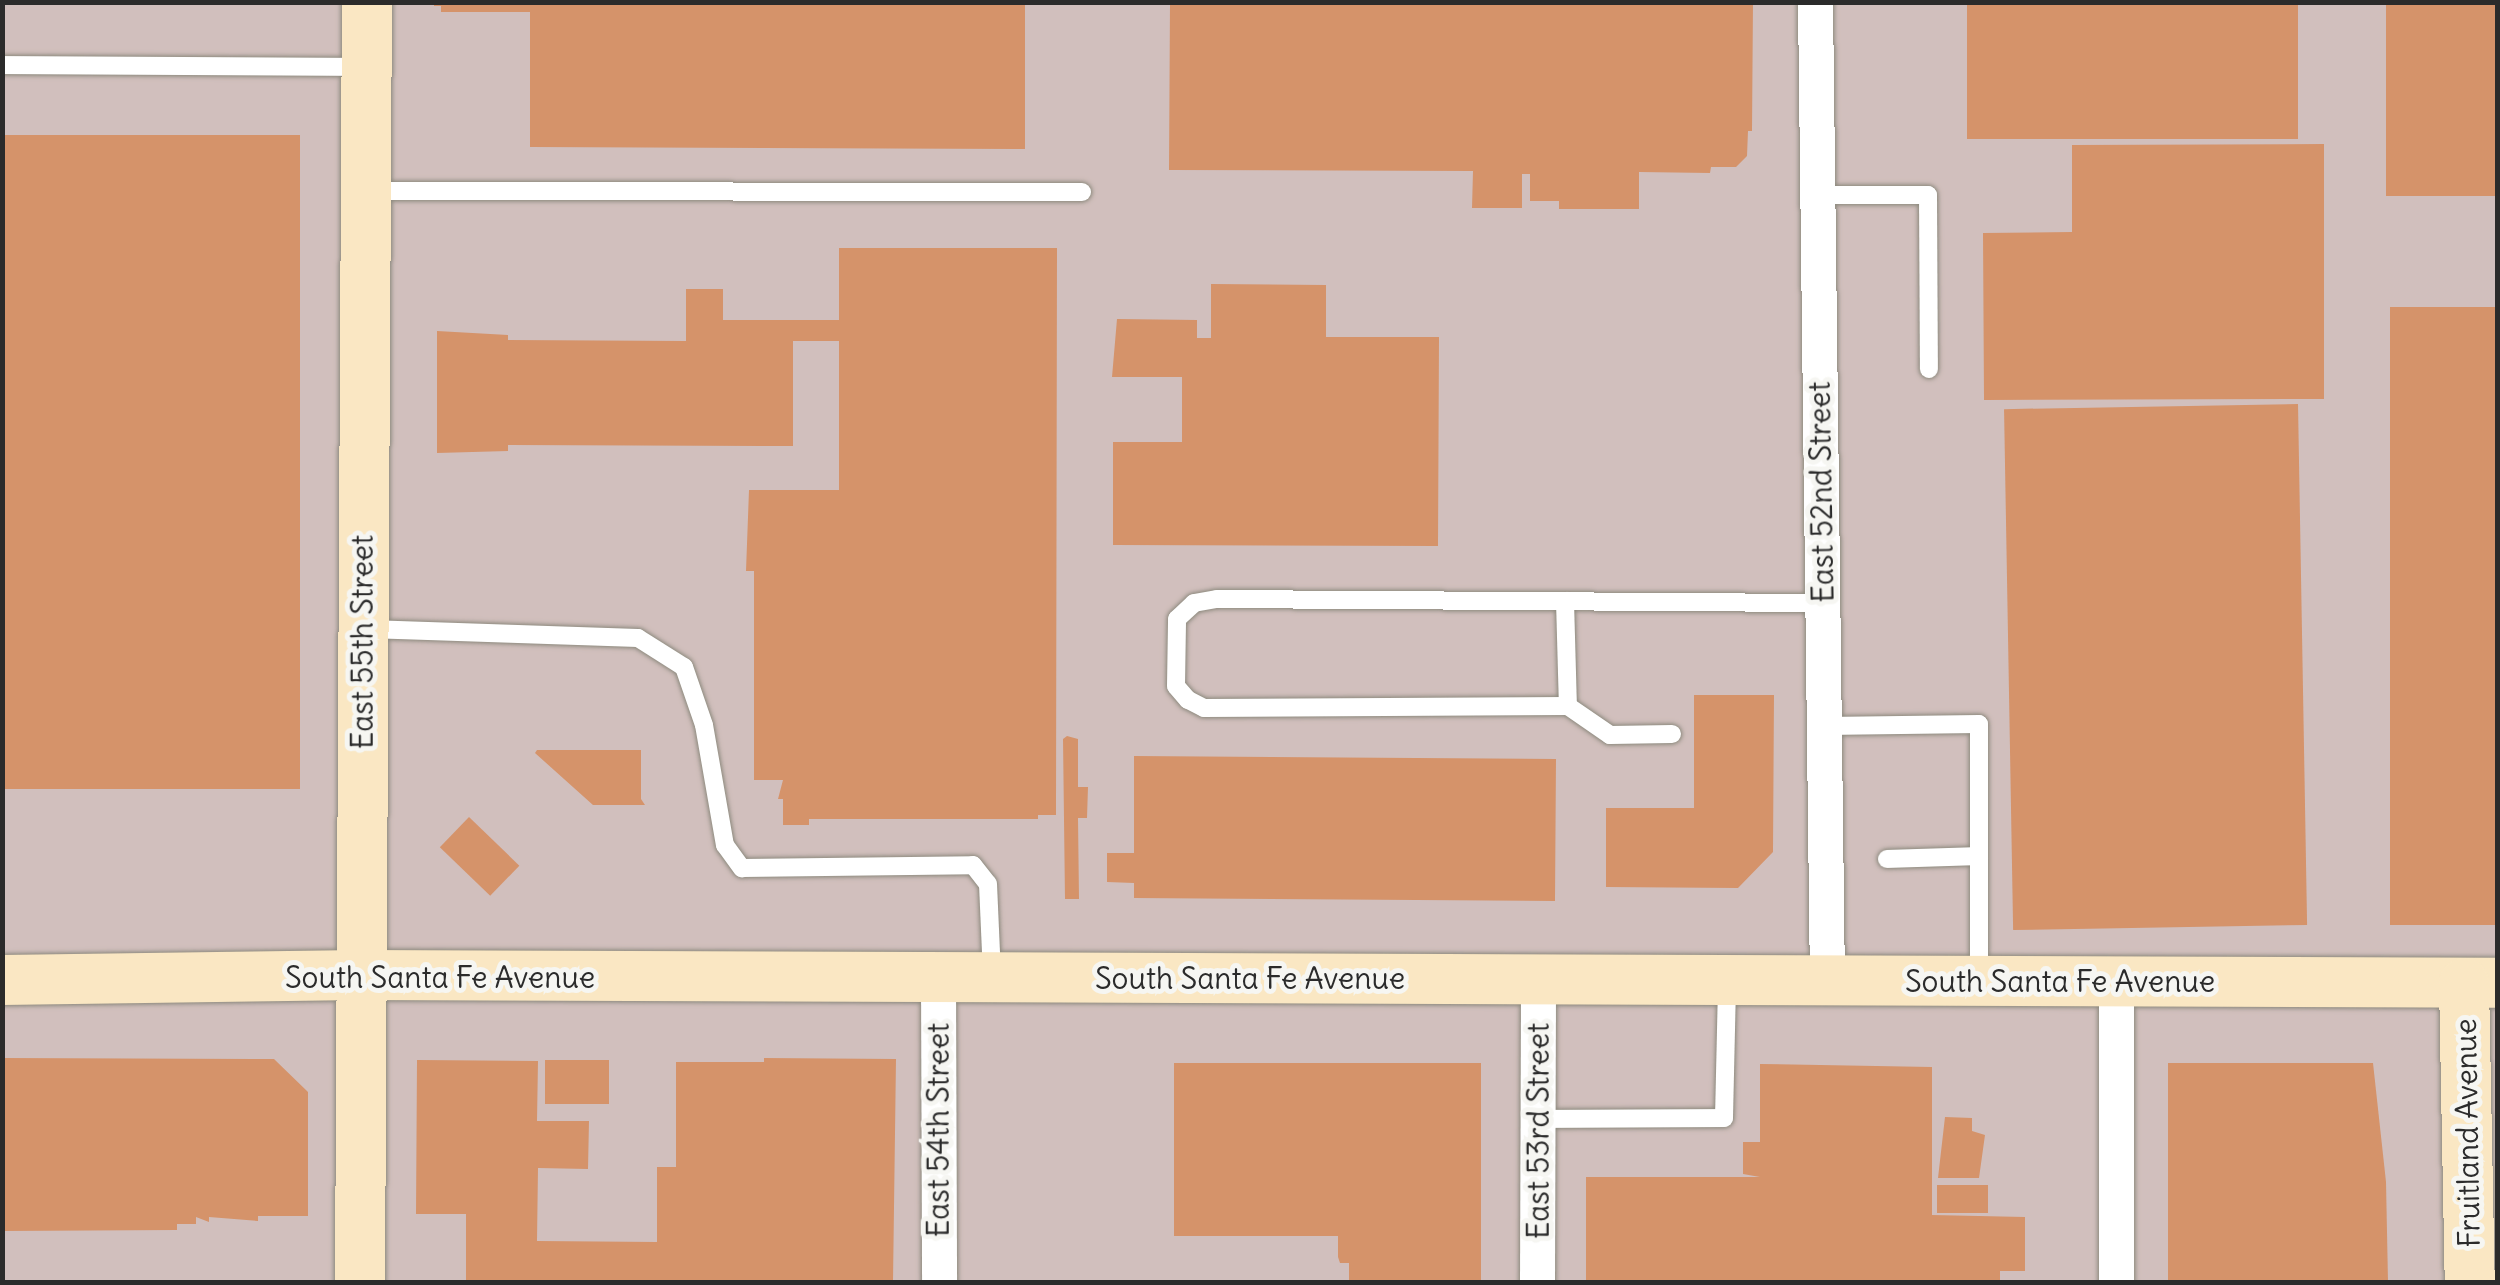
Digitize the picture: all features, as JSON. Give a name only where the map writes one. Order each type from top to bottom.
[{"type":"main road","name":"East 55th Street","points":[[360,1282],[367,2]]},
{"type":"main road","name":"South Santa Fe Avenue","points":[[2,980],[360,975],[2481,983]]},
{"type":"main road","name":"Fruitland Avenue","points":[[2470,1282],[2481,983]]},
{"type":"street","name":"East 52nd Street","points":[[1815,2],[1827,980]]},
{"type":"street","name":"East 54th Street","points":[[938,978],[939,1282]]},
{"type":"street","name":"East 53rd Street","points":[[1537,1282],[1538,979]]},
{"type":"street","points":[[2116,982],[2116,1282]]},
{"type":"lane","points":[[2,65],[366,67]]},
{"type":"lane","points":[[365,192],[1082,192]]},
{"type":"lane","points":[[1818,195],[1928,194],[1929,369]]},
{"type":"lane","points":[[1672,734],[1610,735],[1568,706],[1204,708],[1188,700],[1176,686],[1177,618],[1194,603],[1216,599],[1823,603]]},
{"type":"lane","points":[[1565,601],[1568,706]]},
{"type":"lane","points":[[362,629],[638,638],[684,667],[704,725],[725,845],[742,868],[974,864],[988,884],[992,978]]},
{"type":"lane","points":[[1824,726],[1980,724],[1980,981]]},
{"type":"lane","points":[[1887,859],[1980,856]]},
{"type":"lane","points":[[1538,1120],[1724,1118],[1727,980]]},
{"type":"shaded area","points":[[3,3],[2497,3],[2497,1282],[3,1282]]},
{"type":"building","points":[[434,2],[1025,2],[1025,149],[530,147],[530,12],[441,12],[441,6],[434,6]]},
{"type":"building","points":[[1170,2],[1753,2],[1752,131],[1748,131],[1747,156],[1736,167],[1711,167],[1710,173],[1639,172],[1639,209],[1559,209],[1559,201],[1530,201],[1530,174],[1522,174],[1522,208],[1472,208],[1473,171],[1169,170]]},
{"type":"building","points":[[1967,2],[2298,2],[2298,139],[1967,139]]},
{"type":"building","points":[[2386,2],[2498,2],[2498,196],[2386,196]]},
{"type":"building","points":[[2,135],[300,135],[300,789],[2,789]]},
{"type":"building","points":[[2324,144],[2324,399],[1984,400],[1983,233],[2072,232],[2072,145]]},
{"type":"building","points":[[839,248],[1057,248],[1056,815],[1038,815],[1038,819],[809,819],[809,825],[783,825],[783,799],[778,799],[783,780],[754,780],[754,571],[746,571],[749,490],[839,490],[839,341],[793,341],[793,446],[508,445],[508,451],[437,453],[437,331],[508,335],[508,340],[686,341],[686,289],[723,289],[723,320],[839,320]]},
{"type":"building","points":[[1211,284],[1326,285],[1326,337],[1439,337],[1438,546],[1113,545],[1113,442],[1182,442],[1182,377],[1112,377],[1117,319],[1197,320],[1197,338],[1211,338]]},
{"type":"building","points":[[2390,307],[2498,307],[2498,925],[2390,925]]},
{"type":"building","points":[[2298,404],[2307,925],[2013,930],[2004,409]]},
{"type":"building","points":[[1694,695],[1774,695],[1773,852],[1738,888],[1606,887],[1606,808],[1694,808]]},
{"type":"building","points":[[1063,739],[1078,739],[1078,787],[1088,787],[1087,818],[1078,818],[1079,899],[1065,899]]},
{"type":"building","points":[[641,750],[641,799],[645,805],[593,805],[535,753]]},
{"type":"building","points":[[1134,756],[1556,759],[1555,901],[1134,898],[1134,883],[1107,882],[1107,853],[1134,853]]},
{"type":"building","points":[[469,817],[519,866],[490,896],[440,847]]},
{"type":"building","points":[[2,1058],[274,1059],[308,1092],[308,1216],[258,1216],[258,1221],[209,1217],[209,1222],[196,1217],[196,1224],[177,1224],[177,1230],[2,1231]]},
{"type":"building","points":[[764,1058],[896,1059],[893,1282],[466,1282],[466,1214],[416,1214],[417,1060],[538,1061],[537,1121],[589,1121],[588,1169],[538,1168],[537,1241],[657,1242],[657,1167],[676,1167],[676,1062],[764,1062]]},
{"type":"building","points":[[545,1060],[609,1060],[609,1104],[545,1104]]},
{"type":"building","points":[[1174,1063],[1481,1063],[1481,1282],[1349,1282],[1349,1263],[1340,1263],[1338,1257],[1338,1236],[1174,1236]]},
{"type":"building","points":[[2168,1063],[2373,1063],[2386,1182],[2388,1282],[2168,1282]]},
{"type":"building","points":[[1760,1064],[1932,1067],[1932,1215],[2025,1217],[2025,1271],[2000,1271],[2000,1282],[1586,1282],[1586,1177],[1760,1177],[1743,1174],[1743,1142],[1760,1142]]},
{"type":"building","points":[[1945,1117],[1972,1118],[1972,1131],[1985,1135],[1979,1178],[1938,1178]]},
{"type":"building","points":[[1937,1185],[1988,1185],[1988,1213],[1937,1213]]}]
